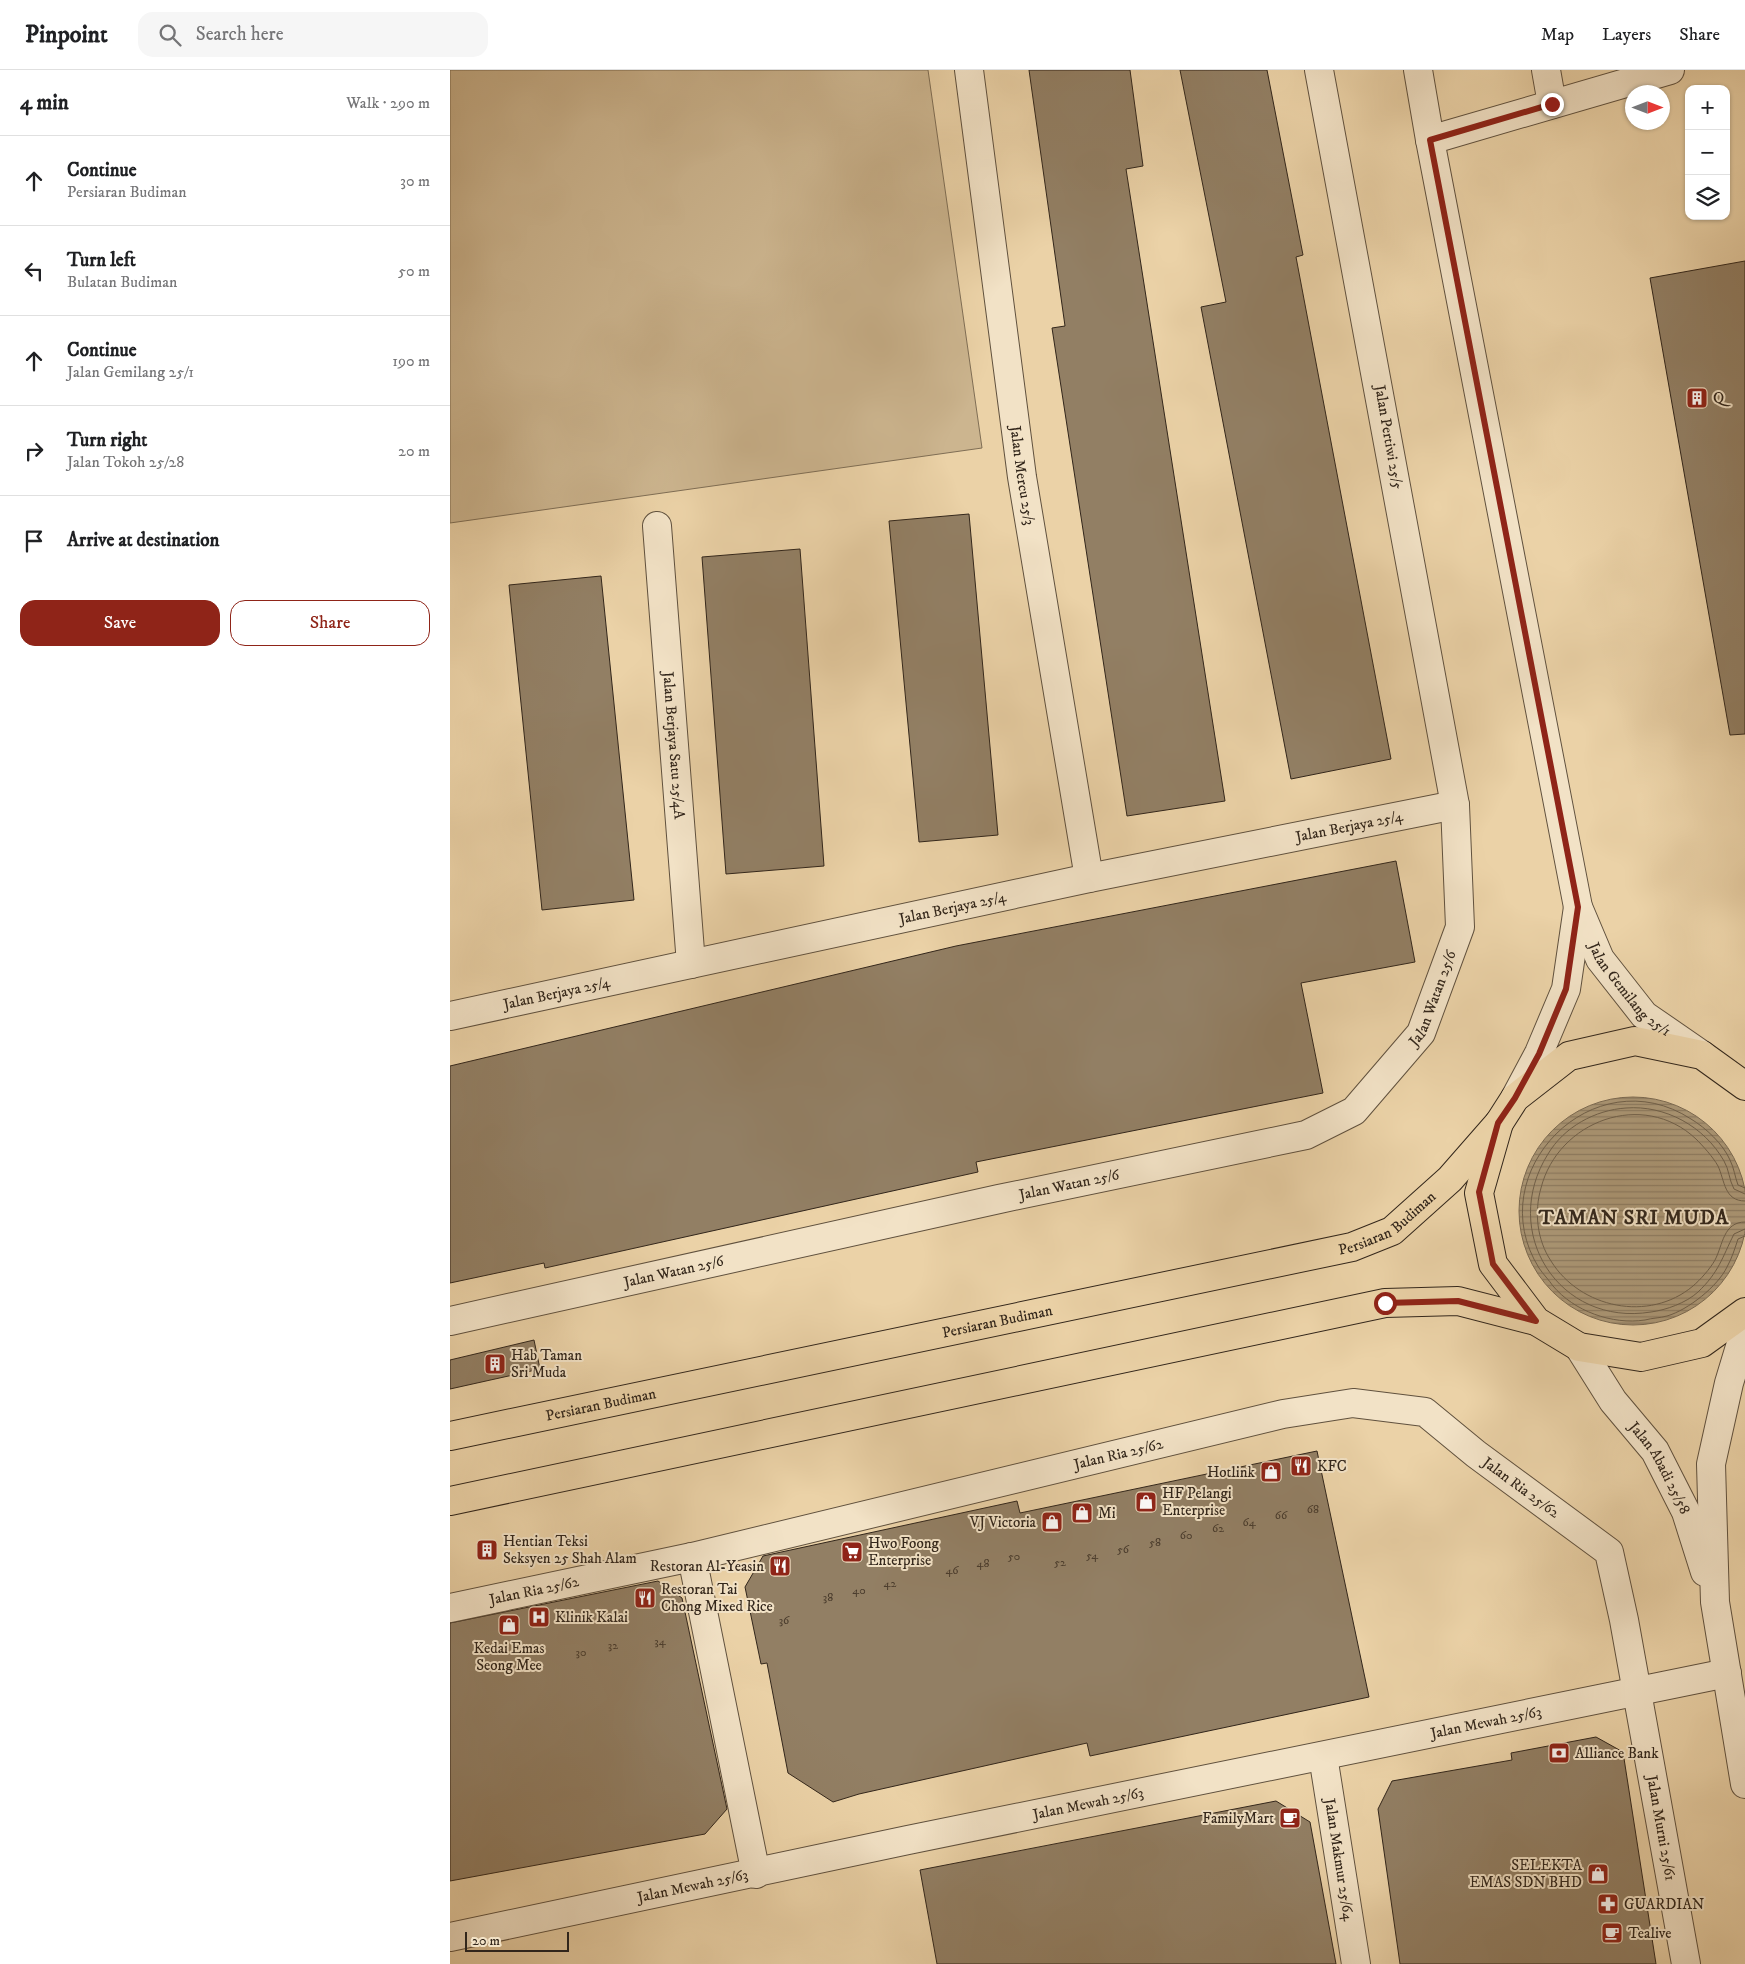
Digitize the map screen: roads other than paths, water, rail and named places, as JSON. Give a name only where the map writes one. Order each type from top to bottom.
[{"type":"main road","points":[[1536,1321],[1493,1264],[1479,1192],[1498,1123],[1515,1098],[1568,1056],[1635,1041],[1702,1055],[1745,1086]]},
{"type":"main road","name":"Persiaran Budiman","points":[[450,1436],[1352,1247],[1392,1231],[1450,1179],[1498,1123]]},
{"type":"main road","points":[[450,1501],[1385,1303],[1458,1301],[1536,1321],[1579,1347],[1641,1357],[1702,1343],[1745,1312]]},
{"type":"street","name":"Jalan Mercu 25/3","points":[[969,70],[1022,477],[1089,878]]},
{"type":"street","name":"Jalan Pertiwi 25/5","points":[[1320,70],[1456,805]]},
{"type":"street","name":"Jalan Gemilang 25/1","points":[[1418,70],[1578,907],[1600,959],[1644,1015],[1702,1055]]},
{"type":"street","points":[[1546,70],[1552,104]]},
{"type":"street","points":[[1430,140],[1670,70]]},
{"type":"street","name":"Jalan Berjaya Satu 25/4A","points":[[657,526],[691,964]]},
{"type":"street","name":"Jalan Berjaya 25/4","points":[[450,1016],[1089,878],[1456,805]]},
{"type":"street","name":"Jalan Watan 25/6","points":[[450,1321],[998,1200],[1306,1135],[1354,1111],[1421,1033],[1460,927],[1456,805]]},
{"type":"street","name":"Jalan Gemilang 25/1","points":[[1515,1098],[1539,1054],[1566,989],[1578,907]]},
{"type":"street","name":"Jalan Abadi 25/58","points":[[1745,1330],[1729,1383],[1711,1464],[1715,1602],[1745,1784]]},
{"type":"street","name":"Jalan Abadi 25/58","points":[[1579,1347],[1613,1401],[1655,1450],[1686,1512],[1715,1602]]},
{"type":"street","name":"Jalan Ria 25/62","points":[[450,1608],[692,1557],[1283,1414],[1353,1403],[1425,1412],[1476,1454],[1609,1552],[1637,1692]]},
{"type":"street","points":[[692,1557],[756,1874]]},
{"type":"street","name":"Jalan Mewah 25/63","points":[[450,1937],[756,1874],[908,1840],[1727,1673]]},
{"type":"street","name":"Jalan Murni 25/61","points":[[1637,1692],[1686,1964]]},
{"type":"street","name":"Jalan Makmur 25/64","points":[[1323,1756],[1356,1964]]},
{"type":"water","points":[[1622,1097],[1644,1097],[1677,1105],[1706,1123],[1721,1138],[1734,1157],[1745,1189],[1745,1233],[1739,1255],[1721,1284],[1706,1299],[1687,1312],[1677,1317],[1644,1325],[1622,1325],[1589,1317],[1560,1299],[1545,1284],[1532,1265],[1527,1255],[1519,1222],[1519,1200],[1527,1167],[1545,1138],[1560,1123],[1579,1110],[1589,1105]]},
{"type":"place","name":"Q","points":[[1697,398]]},
{"type":"place","name":"Hab Taman Sri Muda","points":[[495,1364]]},
{"type":"place","name":"KFC","points":[[1301,1466]]},
{"type":"place","name":"Hotlink","points":[[1271,1472]]},
{"type":"place","name":"HF Pelangi Enterprise","points":[[1146,1502]]},
{"type":"place","name":"Mi","points":[[1082,1513]]},
{"type":"place","name":"VJ Victoria","points":[[1052,1522]]},
{"type":"place","name":"Hentian Teksi Seksyen 25 Shah Alam","points":[[487,1550]]},
{"type":"place","name":"Hwo Foong Enterprise","points":[[852,1552]]},
{"type":"place","name":"Restoran Al-Yeasin","points":[[780,1566]]},
{"type":"place","name":"Restoran Tai Chong Mixed Rice","points":[[645,1598]]},
{"type":"place","name":"Klinik Kalai","points":[[539,1617]]},
{"type":"place","name":"Kedai Emas Seong Mee","points":[[509,1625]]},
{"type":"place","name":"Alliance Bank","points":[[1559,1753]]},
{"type":"place","name":"FamilyMart","points":[[1290,1818]]},
{"type":"place","name":"SELEKTA EMAS SDN BHD","points":[[1598,1874]]},
{"type":"place","name":"GUARDIAN","points":[[1608,1904]]},
{"type":"place","name":"Tealive","points":[[1612,1933]]},
{"type":"district","name":"TAMAN SRI MUDA","points":[[1634,1217]]}]
